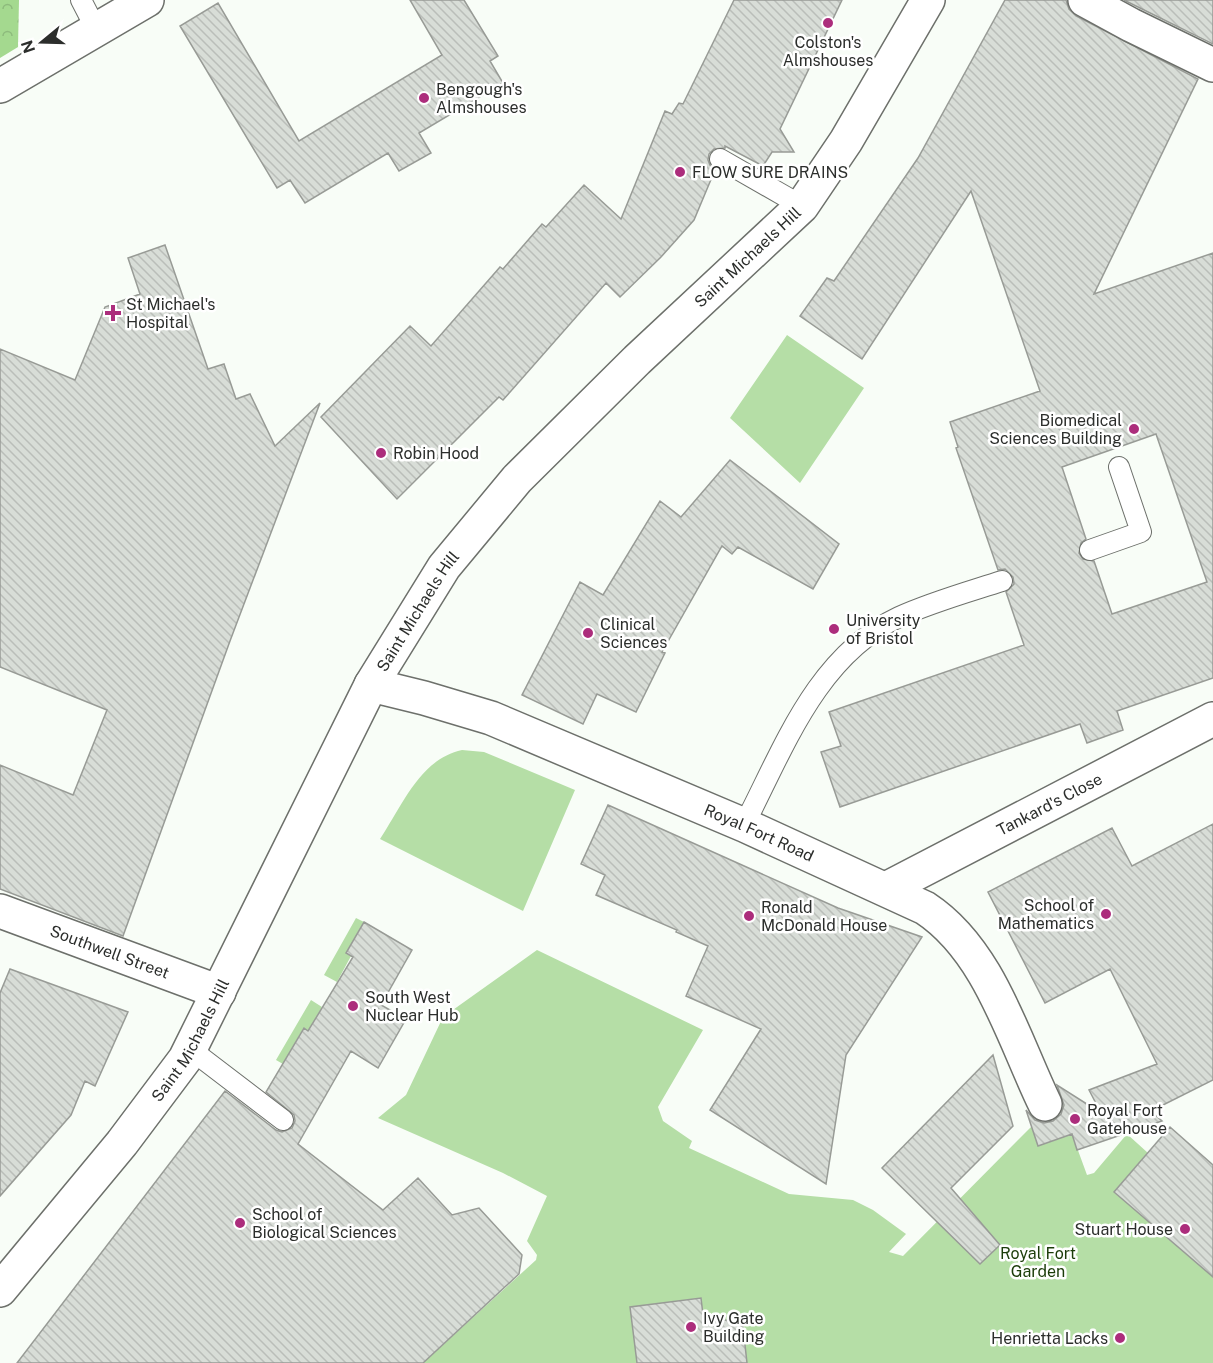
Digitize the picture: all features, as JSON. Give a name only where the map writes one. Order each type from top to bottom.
[{"type":"street","points":[[0,86],[147,0]]},
{"type":"street","name":"Saint Michaels Hill","points":[[0,1290],[122,1143],[190,1049],[371,685],[444,567],[517,479],[637,360],[802,206],[846,141],[928,0]]},
{"type":"street","points":[[1085,0],[1213,65]]},
{"type":"street","name":"Royal Fort Road","points":[[371,685],[491,718],[744,825],[857,879],[886,889],[938,916],[967,949],[1002,1005],[1045,1104]]},
{"type":"street","name":"Tankard's Close","points":[[886,889],[1213,719]]},
{"type":"street","name":"Southwell Street","points":[[0,911],[219,992]]},
{"type":"lane","points":[[81,0],[96,29]]},
{"type":"lane","points":[[720,159],[802,206]]},
{"type":"lane","points":[[1090,550],[1142,532],[1119,466]]},
{"type":"lane","points":[[744,825],[814,692],[836,665],[879,629],[897,618],[1002,580]]},
{"type":"lane","points":[[190,1049],[283,1120]]},
{"type":"green space","points":[[0,0],[19,0],[18,47],[0,58]]},
{"type":"green space","points":[[787,335],[864,388],[800,483],[730,418]]},
{"type":"green space","points":[[462,750],[484,752],[575,790],[523,911],[380,839],[423,773],[447,755]]},
{"type":"green space","points":[[356,918],[364,922],[346,953],[351,956],[337,982],[324,975]]},
{"type":"green space","name":"Royal Fort Garden","points":[[537,950],[703,1030],[658,1107],[663,1121],[692,1141],[689,1148],[789,1194],[853,1200],[873,1210],[906,1234],[889,1252],[903,1256],[1032,1126],[1072,1134],[1087,1175],[1094,1173],[1127,1134],[1148,1153],[1114,1192],[1207,1272],[1213,1267],[1213,1363],[423,1363],[536,1260],[537,1255],[527,1241],[547,1196],[503,1173],[378,1118],[406,1095],[443,1017]]},
{"type":"green space","points":[[311,1000],[322,1007],[309,1031],[303,1029],[283,1064],[276,1060]]},
{"type":"building","name":"Bengough's Almshouses","points":[[410,0],[464,0],[498,56],[490,61],[503,83],[419,133],[431,153],[399,171],[388,153],[305,203],[290,180],[277,188],[180,26],[218,3],[299,141],[442,55]]},
{"type":"building","points":[[734,0],[842,0],[780,129],[794,152],[772,152],[763,166],[725,146],[725,148],[714,149],[709,154],[708,160],[715,170],[694,220],[661,257],[620,297],[606,283],[503,400],[499,397],[397,499],[321,417],[410,326],[431,346],[500,267],[503,269],[542,224],[546,227],[584,185],[621,219],[665,111],[672,114],[679,103],[683,104]]},
{"type":"building","name":"Biomedical Sciences Building","points":[[1005,0],[1066,0],[1069,9],[1076,16],[1198,79],[1094,294],[1213,253],[1213,678],[1117,711],[1123,730],[1087,743],[1080,724],[840,807],[821,752],[841,746],[829,712],[1024,645],[1006,592],[1014,584],[1013,577],[1005,569],[998,570],[956,448],[958,447],[950,422],[1040,391],[971,191],[862,359],[800,316],[827,278],[834,281],[918,158]],"holes":[[[1156,434],[1207,582],[1112,614],[1094,561],[1083,559],[1079,553],[1081,543],[1086,539],[1062,467]]]},
{"type":"building","points":[[1124,0],[1213,0],[1213,44],[1140,8]]},
{"type":"building","points":[[165,245],[208,369],[224,364],[236,399],[250,394],[275,446],[320,403],[230,641],[123,936],[0,889],[0,765],[73,795],[107,710],[0,667],[0,349],[75,380],[105,307],[140,294],[128,258]]},
{"type":"building","points":[[730,460],[839,544],[813,589],[738,547],[732,554],[722,546],[662,652],[665,653],[636,712],[597,694],[583,724],[522,695],[580,582],[603,595],[660,501],[681,517]]},
{"type":"building","points":[[608,805],[838,908],[922,937],[846,1055],[826,1184],[710,1110],[761,1029],[686,996],[708,946],[596,895],[605,875],[581,864]]},
{"type":"building","name":"School of Mathematics","points":[[1213,824],[1213,1080],[1151,1111],[1162,1121],[1077,1150],[1072,1134],[1038,1146],[1026,1110],[1035,1120],[1044,1123],[1053,1121],[1061,1114],[1064,1105],[1057,1085],[1101,1113],[1089,1090],[1157,1064],[1110,969],[1045,1003],[988,892],[1112,828],[1132,866]]},
{"type":"building","name":"School of Biological Sciences","points":[[364,922],[412,950],[381,1005],[406,1019],[378,1068],[351,1051],[298,1144],[383,1210],[418,1178],[452,1215],[479,1208],[522,1255],[519,1274],[423,1363],[17,1363],[225,1091],[276,1130],[282,1132],[292,1128],[295,1121],[294,1115],[266,1092],[304,1028],[308,1031],[353,957],[346,953]]},
{"type":"building","points":[[10,969],[128,1012],[95,1086],[85,1081],[71,1115],[0,1196],[0,993]]},
{"type":"building","points":[[993,1055],[1013,1126],[951,1188],[1000,1245],[980,1264],[882,1168]]},
{"type":"building","name":"Stuart House","points":[[1170,1127],[1213,1165],[1213,1277],[1114,1192]]},
{"type":"building","name":"Ivy Gate Building","points":[[701,1298],[704,1323],[742,1318],[747,1363],[637,1363],[630,1307]]},
{"type":"place","name":"Colston's Almshouses","points":[[828,23]]},
{"type":"place","name":"Bengough's Almshouses","points":[[424,98]]},
{"type":"place","name":"FLOW SURE DRAINS","points":[[680,172]]},
{"type":"place","name":"St Michael's Hospital","points":[[113,313]]},
{"type":"place","name":"Biomedical Sciences Building","points":[[1134,429]]},
{"type":"place","name":"Robin Hood","points":[[381,453]]},
{"type":"place","name":"University of Bristol","points":[[834,629]]},
{"type":"place","name":"Clinical Sciences","points":[[588,633]]},
{"type":"place","name":"School of Mathematics","points":[[1106,914]]},
{"type":"place","name":"Ronald McDonald House","points":[[749,916]]},
{"type":"place","name":"South West Nuclear Hub","points":[[353,1006]]},
{"type":"place","name":"Royal Fort Gatehouse","points":[[1075,1119]]},
{"type":"place","name":"School of Biological Sciences","points":[[240,1223]]},
{"type":"place","name":"Stuart House","points":[[1185,1229]]},
{"type":"place","name":"Ivy Gate Building","points":[[691,1327]]},
{"type":"place","name":"Henrietta Lacks","points":[[1120,1338]]}]
